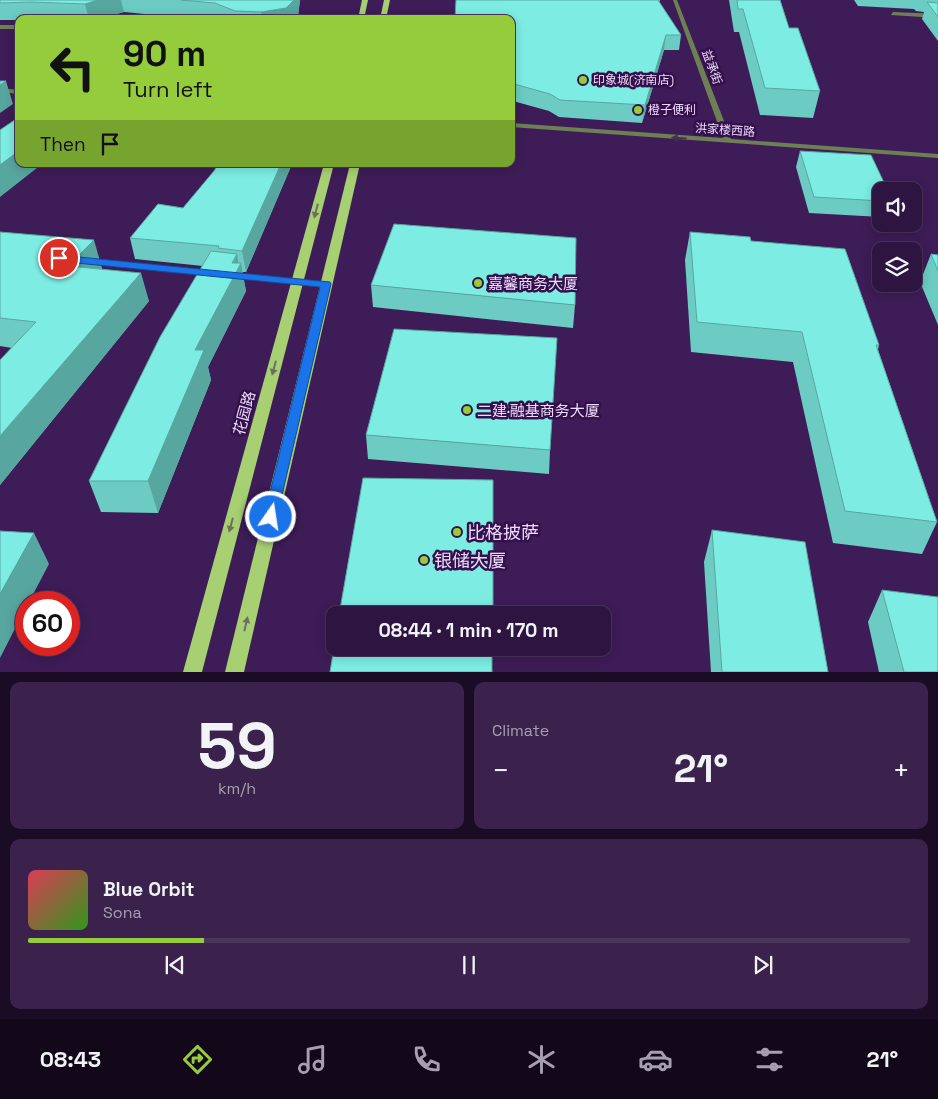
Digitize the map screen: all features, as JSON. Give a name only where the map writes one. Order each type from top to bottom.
[{"type":"main road","points":[[362,15],[365,0]]},
{"type":"main road","points":[[384,15],[386,0]]},
{"type":"main road","name":"花园路","points":[[192,672],[328,167]]},
{"type":"main road","points":[[234,672],[354,167]]},
{"type":"street","name":"益承街","points":[[675,0],[728,141]]},
{"type":"street","points":[[893,14],[938,16]]},
{"type":"street","points":[[0,27],[15,27]]},
{"type":"street","points":[[0,90],[15,92]]},
{"type":"street","name":"洪家楼西路","points":[[515,125],[938,156]]},
{"type":"street","points":[[79,260],[326,284]]},
{"type":"building","points":[[0,0],[98,0],[85,4],[0,3]]},
{"type":"building","points":[[181,0],[294,0],[286,8],[261,12],[235,11],[215,3]]},
{"type":"building","name":"印象城(济南店)","points":[[456,0],[658,0],[681,35],[666,35],[645,105],[560,100],[550,94],[515,84],[515,15],[455,15]]},
{"type":"building","points":[[737,0],[780,0],[789,28],[798,28],[820,91],[765,88],[743,9],[738,9]]},
{"type":"building","points":[[927,2],[938,3],[938,17]]},
{"type":"building","points":[[15,120],[15,154],[0,165],[0,130]]},
{"type":"building","points":[[800,151],[871,155],[884,182],[872,182],[872,200],[814,197]]},
{"type":"building","points":[[216,167],[280,167],[242,251],[218,248],[219,246],[130,238],[158,204],[183,208]]},
{"type":"building","name":"嘉馨商务大厦","points":[[394,224],[576,238],[575,305],[371,285]]},
{"type":"building","points":[[0,232],[94,240],[68,266],[141,273],[0,436],[0,360],[36,322],[0,318]]},
{"type":"building","points":[[690,232],[750,237],[751,241],[845,249],[879,345],[876,345],[937,522],[845,511],[802,332],[697,322]]},
{"type":"building","points":[[211,251],[237,254],[232,263],[241,263],[195,350],[204,350],[148,481],[89,481],[160,337]]},
{"type":"building","points":[[931,254],[938,255],[938,271]]},
{"type":"building","name":"二建·融基商务大厦","points":[[394,329],[557,338],[550,450],[366,435]]},
{"type":"building","name":"银储大厦","points":[[363,478],[493,480],[493,606],[341,606]]},
{"type":"building","points":[[712,530],[805,542],[828,672],[722,672]]},
{"type":"building","points":[[0,531],[34,533],[0,594]]},
{"type":"building","points":[[882,590],[938,597],[938,672],[904,672]]},
{"type":"building","points":[[333,656],[492,656],[492,672],[330,672]]},
{"type":"place","name":"印象城(济南店)","points":[[583,80]]},
{"type":"place","name":"橙子便利","points":[[638,110]]},
{"type":"place","name":"嘉馨商务大厦","points":[[478,283]]},
{"type":"place","name":"二建·融基商务大厦","points":[[467,410]]},
{"type":"place","name":"比格披萨","points":[[457,532]]},
{"type":"place","name":"银储大厦","points":[[424,560]]},
{"type":"route","points":[[59,258],[326,284],[271,517]]}]
